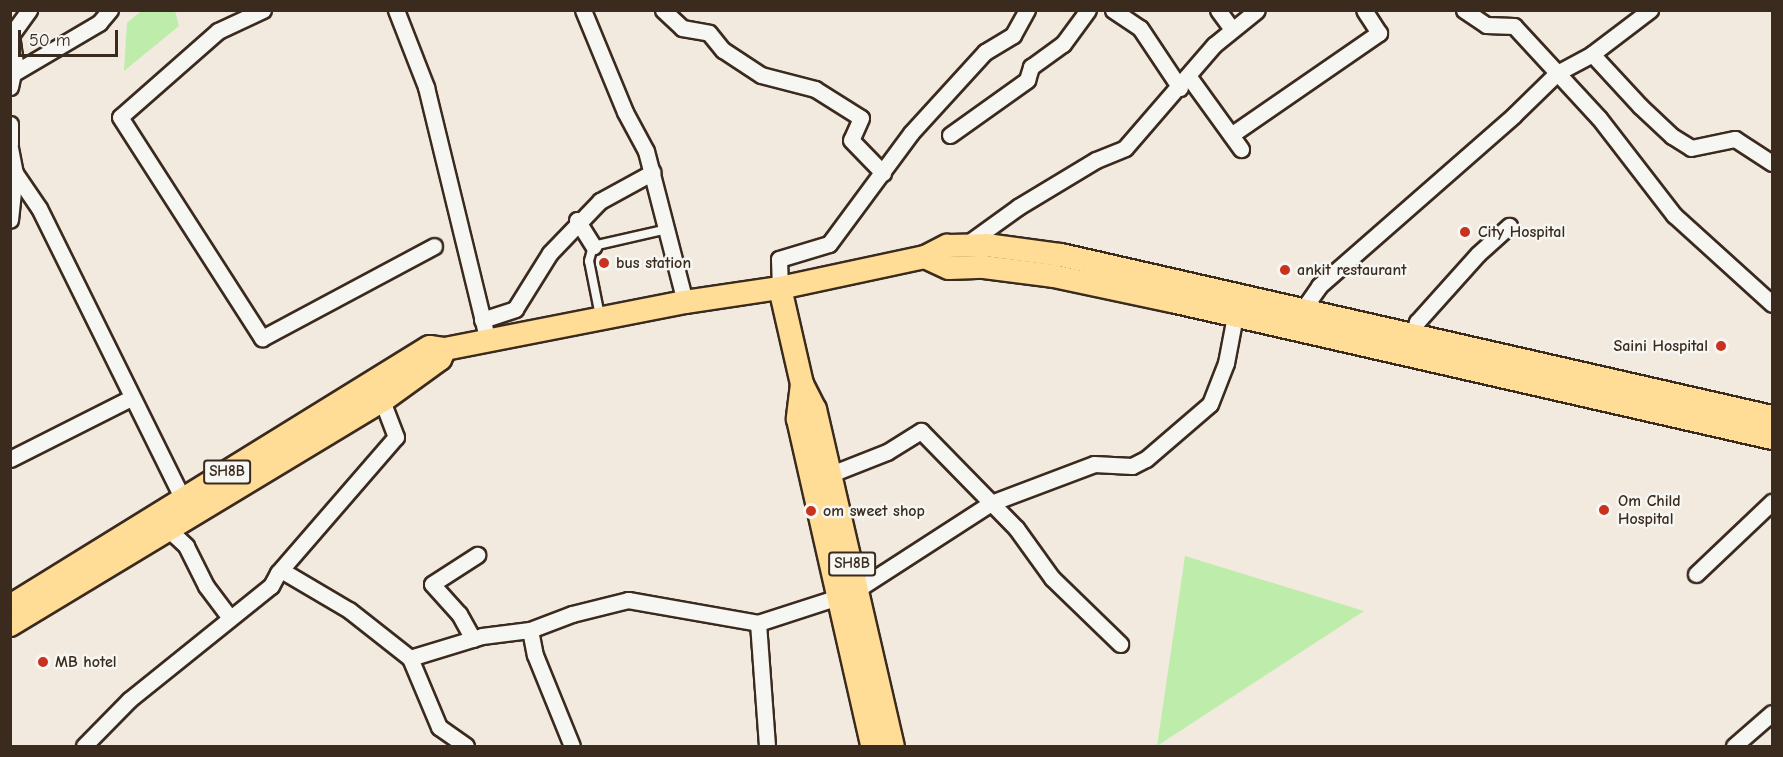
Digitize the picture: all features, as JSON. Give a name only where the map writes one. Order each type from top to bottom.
[{"type":"main road","points":[[780,288],[925,257],[947,246],[1062,255],[1174,291],[1235,316],[1297,320],[1413,335],[1773,417]]},
{"type":"main road","points":[[925,257],[949,268],[984,267],[1174,291],[1773,438]]},
{"type":"main road","name":"SH8B","points":[[10,606],[382,401],[440,359],[446,349],[484,329],[601,317],[780,288],[802,384],[815,409],[831,474],[872,747]]},
{"type":"main road","name":"SH8B","points":[[10,625],[168,529],[187,507],[430,347],[446,349]]},
{"type":"main road","name":"SH8B","points":[[802,384],[798,419],[893,747]]},
{"type":"street","points":[[12,80],[11,35],[29,10]]},
{"type":"street","points":[[12,80],[99,23],[110,10]]},
{"type":"street","points":[[263,10],[218,31],[120,117],[262,338],[434,246]]},
{"type":"street","points":[[396,10],[426,87],[484,329],[515,309],[549,253],[577,220],[600,201],[653,172]]},
{"type":"street","points":[[583,10],[653,172],[669,229],[685,302]]},
{"type":"street","points":[[663,10],[682,28],[709,33],[723,50],[761,75],[815,89],[861,118],[851,140],[883,173]]},
{"type":"street","points":[[780,288],[779,260],[829,244],[945,93],[985,52],[1013,35],[1027,10]]},
{"type":"street","points":[[950,135],[1027,80],[1031,67],[1063,44],[1088,10]]},
{"type":"street","points":[[1113,10],[1140,28],[1231,135],[1240,149]]},
{"type":"street","points":[[1218,10],[1233,29]]},
{"type":"street","points":[[964,246],[1018,207],[1096,160],[1125,148],[1153,112],[1185,83],[1233,29],[1257,10]]},
{"type":"street","points":[[1231,135],[1379,33],[1364,10]]},
{"type":"street","points":[[1464,10],[1486,25],[1514,26],[1599,118],[1674,214],[1773,304]]},
{"type":"street","points":[[1297,320],[1319,286],[1514,115],[1557,72],[1592,54],[1650,10]]},
{"type":"street","points":[[1592,54],[1640,106],[1672,136],[1692,148],[1735,139],[1773,163]]},
{"type":"street","points":[[10,124],[13,173],[10,220]]},
{"type":"street","points":[[13,173],[39,208],[131,398],[187,507]]},
{"type":"street","points":[[577,220],[592,246]]},
{"type":"street","points":[[1413,335],[1417,322],[1478,254],[1509,226]]},
{"type":"street","points":[[410,658],[473,639],[531,630],[572,614],[628,600],[758,623],[848,593],[991,503],[1094,464],[1132,466],[1146,459],[1210,404],[1226,363],[1235,316]]},
{"type":"street","points":[[10,459],[131,398]]},
{"type":"street","points":[[84,747],[129,700],[272,586],[281,570],[396,437],[382,401]]},
{"type":"street","points":[[831,474],[887,452],[921,431],[1016,528],[1052,578],[1120,644]]},
{"type":"street","points":[[1696,574],[1773,502]]},
{"type":"street","points":[[168,529],[186,546],[207,586],[230,618]]},
{"type":"street","points":[[473,639],[459,614],[432,584],[477,555]]},
{"type":"street","points":[[281,570],[349,610],[410,658],[439,727],[466,747]]},
{"type":"street","points":[[758,623],[767,747]]},
{"type":"street","points":[[531,630],[536,655],[572,747]]},
{"type":"street","points":[[1734,747],[1773,713]]},
{"type":"lane","points":[[601,317],[589,261],[592,246],[669,229]]},
{"type":"green space","points":[[141,11],[175,11],[179,26],[124,71],[127,23]]},
{"type":"green space","points":[[1185,556],[1364,611],[1157,746]]},
{"type":"place","name":"City Hospital","points":[[1465,232]]},
{"type":"place","name":"bus station","points":[[604,263]]},
{"type":"place","name":"ankit restaurant","points":[[1285,270]]},
{"type":"place","name":"Saini Hospital","points":[[1721,346]]},
{"type":"place","name":"Om Child Hospital","points":[[1604,510]]},
{"type":"place","name":"om sweet shop","points":[[811,511]]},
{"type":"place","name":"MB hotel","points":[[43,662]]}]
